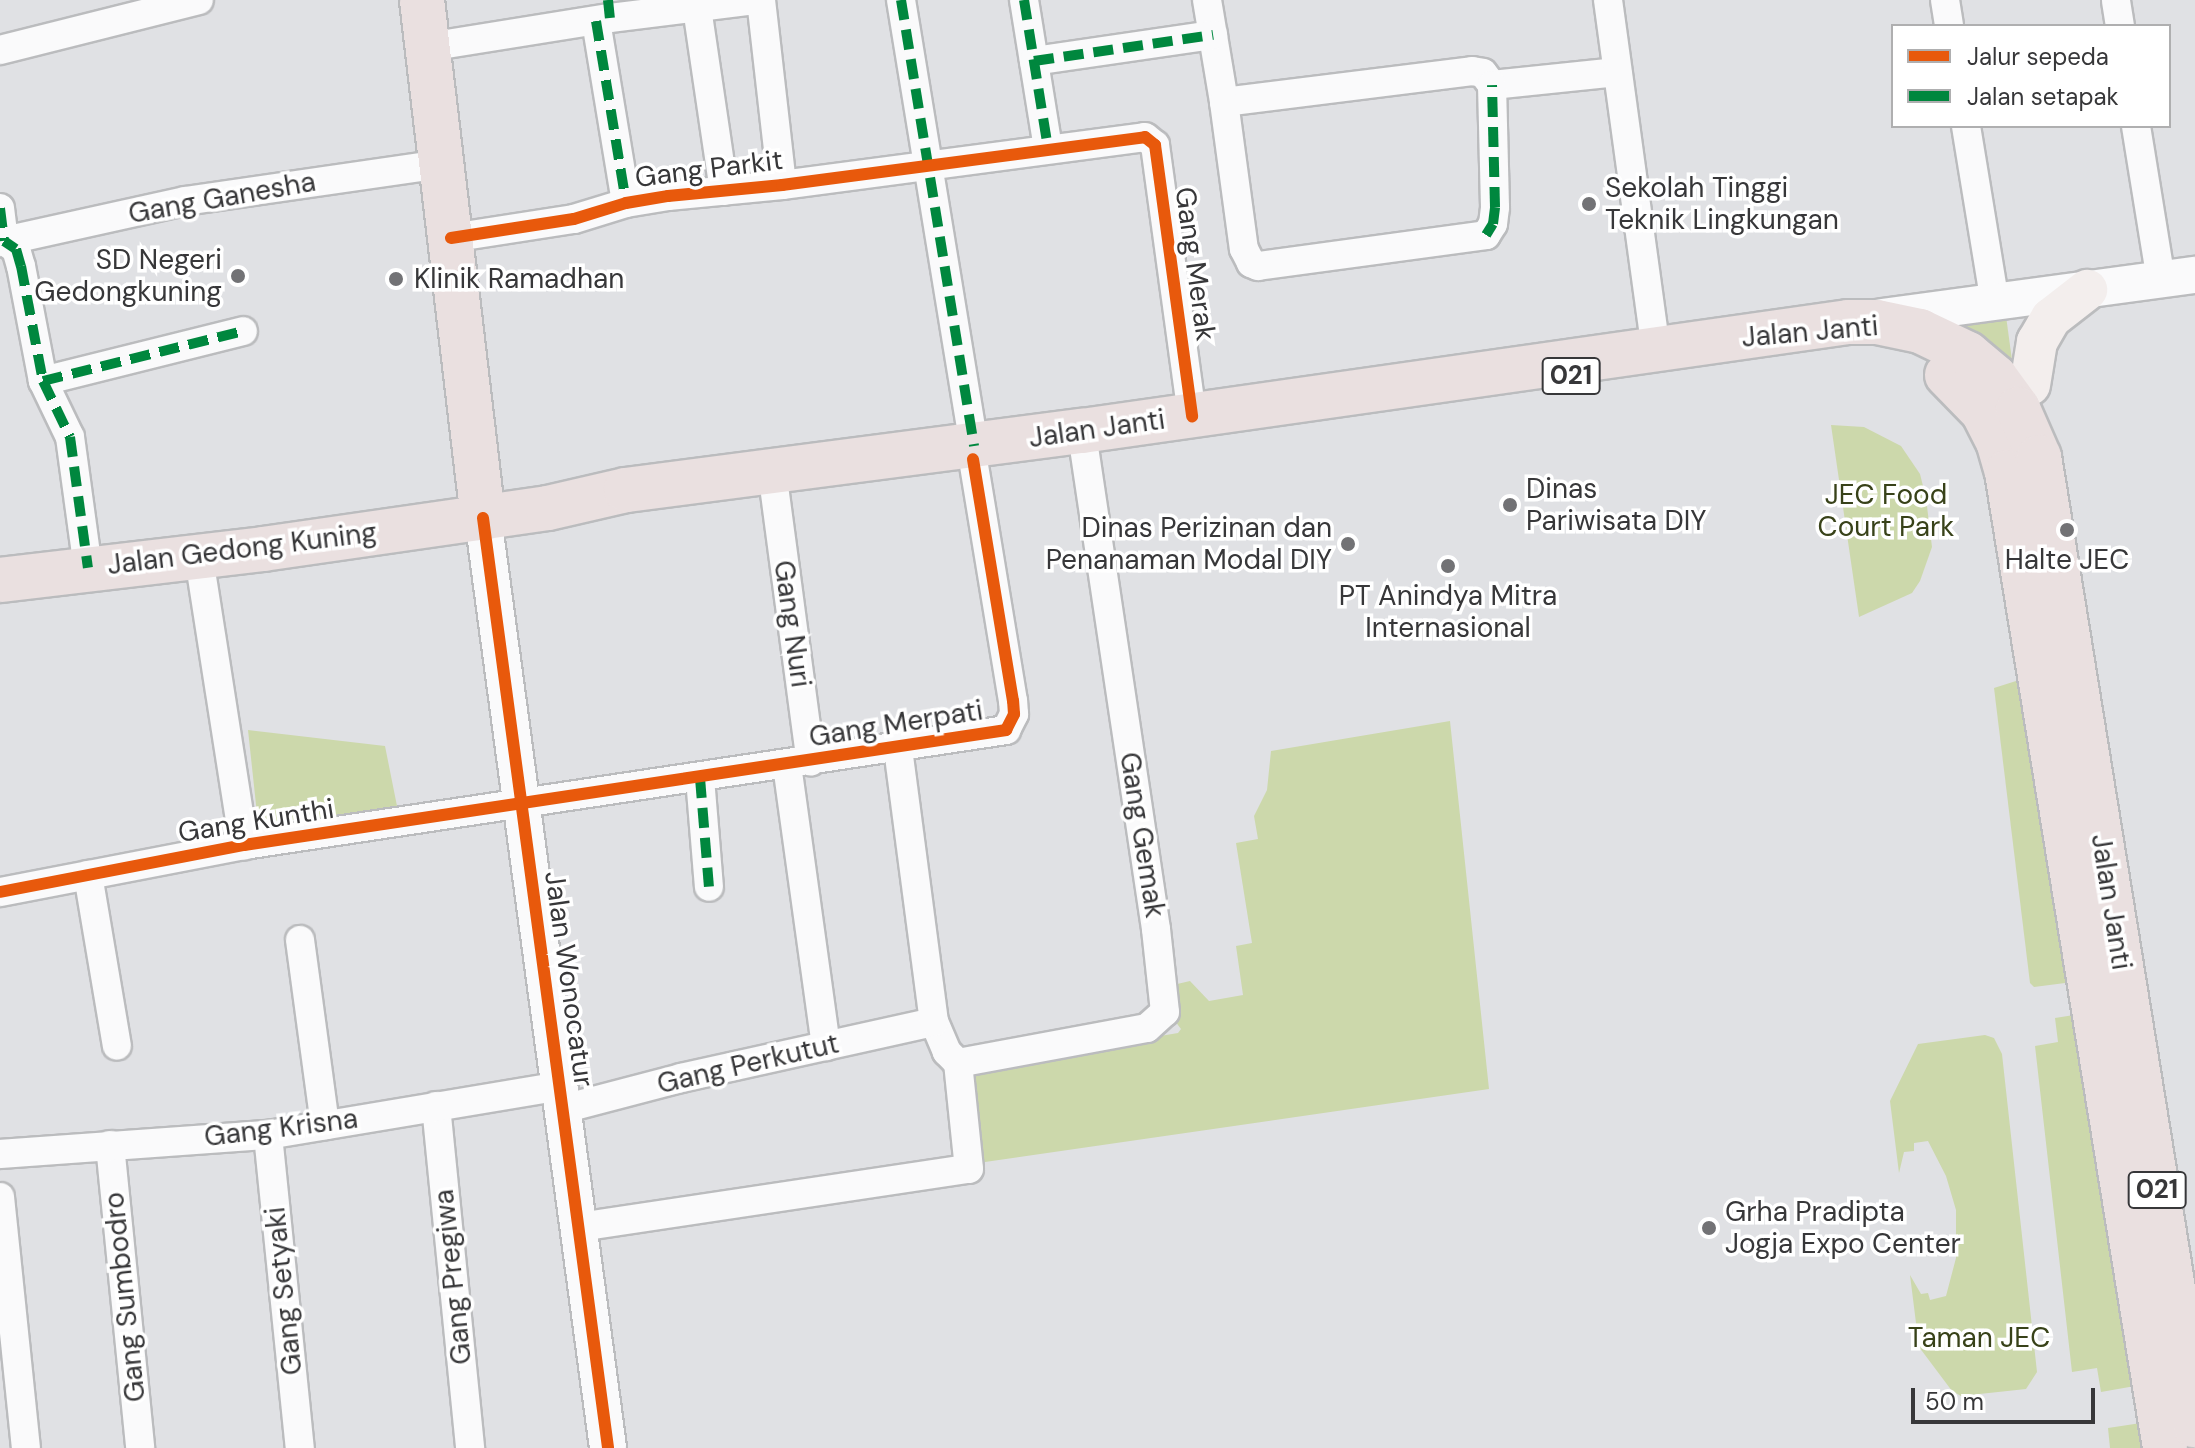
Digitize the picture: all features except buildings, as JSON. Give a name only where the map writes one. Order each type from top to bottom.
[{"type":"main road","points":[[422,0],[483,518]]},
{"type":"main road","points":[[2030,385],[2037,342],[2051,318],[2087,290]]},
{"type":"main road","name":"Jalan Janti","points":[[548,508],[614,506],[774,486],[1192,416],[1848,322],[1906,326],[1954,345],[1983,364],[2018,409],[2043,476],[2108,992]]},
{"type":"main road","name":"Jalan Janti","points":[[483,518],[548,508],[626,490],[974,452],[1084,445],[1834,339],[1878,342],[1923,360],[1973,398],[1992,426],[2003,456],[2108,992],[2180,1405],[2165,1448]]},
{"type":"main road","name":"Jalan Gedong Kuning","points":[[0,580],[199,558],[483,518]]},
{"type":"street","points":[[0,50],[199,0]]},
{"type":"street","points":[[428,47],[605,13],[697,8],[751,0],[782,185]]},
{"type":"street","points":[[901,0],[974,452]]},
{"type":"street","points":[[1024,0],[1048,148]]},
{"type":"street","points":[[1207,0],[1244,249],[1251,263],[1258,266],[1486,235],[1493,224],[1492,85],[1483,73],[1472,71],[1224,102]]},
{"type":"street","points":[[1608,0],[1656,350]]},
{"type":"street","points":[[1945,0],[1949,24]]},
{"type":"street","points":[[697,8],[724,191]]},
{"type":"street","points":[[605,13],[626,203]]},
{"type":"street","points":[[1034,61],[1213,35]]},
{"type":"street","points":[[1492,85],[1617,72]]},
{"type":"street","points":[[1966,128],[2006,301],[2030,385],[2043,476]]},
{"type":"street","points":[[1848,322],[2178,278],[2137,128]]},
{"type":"street","name":"Gang Parkit","points":[[451,238],[574,219],[626,203],[1131,137]]},
{"type":"street","name":"Gang Merak","points":[[1131,137],[1150,138],[1155,145],[1192,416]]},
{"type":"street","name":"Gang Ganesha","points":[[2,241],[185,201],[442,164]]},
{"type":"street","points":[[0,208],[2,241],[16,249],[21,266],[43,381],[70,437],[75,457],[88,568]]},
{"type":"street","points":[[43,381],[243,331]]},
{"type":"street","name":"Gang Gemak","points":[[958,1063],[1147,1028],[1165,1012],[1156,929],[1084,445]]},
{"type":"street","name":"Gang Merpati","points":[[521,805],[1006,730],[1014,714],[974,452]]},
{"type":"street","name":"Gang Nuri","points":[[774,486],[826,1046]]},
{"type":"street","name":"Jalan Wonocatur","points":[[483,518],[608,1448]]},
{"type":"street","points":[[199,558],[244,845]]},
{"type":"street","points":[[579,1227],[964,1173],[971,1164],[958,1063],[947,1052],[934,1022],[898,749]]},
{"type":"street","points":[[700,778],[709,887]]},
{"type":"street","name":"Gang Kunthi","points":[[0,892],[244,845],[521,805]]},
{"type":"street","points":[[88,875],[117,1046]]},
{"type":"street","points":[[300,940],[325,1125]]},
{"type":"street","name":"Gang Perkutut","points":[[562,1098],[934,1022]]},
{"type":"street","name":"Gang Krisna","points":[[0,1154],[268,1135],[436,1106],[562,1098]]},
{"type":"street","name":"Gang Pregiwa","points":[[436,1106],[470,1448]]},
{"type":"street","name":"Gang Setyaki","points":[[268,1135],[300,1448]]},
{"type":"street","name":"Gang Sumbodro","points":[[110,1145],[140,1448]]},
{"type":"street","points":[[0,1197],[26,1448]]},
{"type":"green space","points":[[2006,316],[2014,375],[1949,324]]},
{"type":"green space","name":"JEC Food Court Park","points":[[1831,425],[1864,427],[1901,446],[1920,474],[1926,498],[1932,547],[1920,581],[1912,593],[1859,617]]},
{"type":"green space","points":[[2016,681],[2021,683],[2068,978],[2065,983],[2034,987],[2030,983],[1994,688]]},
{"type":"green space","points":[[1450,721],[1489,1089],[978,1163],[970,1068],[1178,1033],[1181,1029],[1172,1017],[1173,985],[1190,981],[1209,1001],[1243,995],[1236,946],[1252,943],[1236,843],[1258,839],[1254,816],[1267,790],[1271,751]]},
{"type":"green space","points":[[248,730],[385,746],[398,811],[258,823]]},
{"type":"green space","points":[[2074,1015],[2135,1386],[2101,1392],[2097,1368],[2072,1372],[2035,1046],[2058,1042],[2055,1018]]},
{"type":"green space","name":"Taman JEC","points":[[1985,1035],[1994,1038],[2002,1054],[2037,1372],[2026,1389],[1961,1396],[1952,1391],[1919,1347],[1910,1275],[1921,1294],[1928,1293],[1930,1300],[1946,1296],[1956,1258],[1956,1210],[1946,1176],[1928,1141],[1914,1143],[1914,1151],[1904,1152],[1899,1173],[1890,1101],[1918,1044]]},
{"type":"green space","points":[[2141,1423],[2145,1448],[2110,1448],[2108,1428]]},
{"type":"marked path","points":[[608,0],[610,18]]},
{"type":"marked path","points":[[901,0],[974,446]]},
{"type":"marked path","points":[[1024,0],[1048,148]]},
{"type":"marked path","points":[[596,21],[626,203]]},
{"type":"marked path","points":[[1034,61],[1213,35]]},
{"type":"marked path","points":[[1486,235],[1493,224],[1495,207],[1492,85]]},
{"type":"marked path","points":[[0,208],[4,241],[16,249],[21,266],[43,381],[70,437],[88,568]]},
{"type":"marked path","points":[[43,381],[243,331]]},
{"type":"marked path","points":[[700,778],[709,887]]},
{"type":"cycle path","points":[[451,238],[574,219],[626,203],[668,196],[782,185],[1145,137],[1155,145],[1192,416]]},
{"type":"cycle path","points":[[0,892],[244,845],[1006,730],[1014,714],[1013,701],[973,459]]},
{"type":"cycle path","points":[[483,518],[608,1448]]},
{"type":"place","name":"Sekolah Tinggi Teknik Lingkungan","points":[[1589,204]]},
{"type":"place","name":"SD Negeri Gedongkuning","points":[[238,276]]},
{"type":"place","name":"Klinik Ramadhan","points":[[396,279]]},
{"type":"place","name":"Dinas Pariwisata DIY","points":[[1510,505]]},
{"type":"place","name":"Halte JEC","points":[[2067,530]]},
{"type":"place","name":"Dinas Perizinan dan Penanaman Modal DIY","points":[[1348,544]]},
{"type":"place","name":"PT Anindya Mitra Internasional","points":[[1448,566]]},
{"type":"place","name":"Grha Pradipta Jogja Expo Center","points":[[1709,1228]]}]
